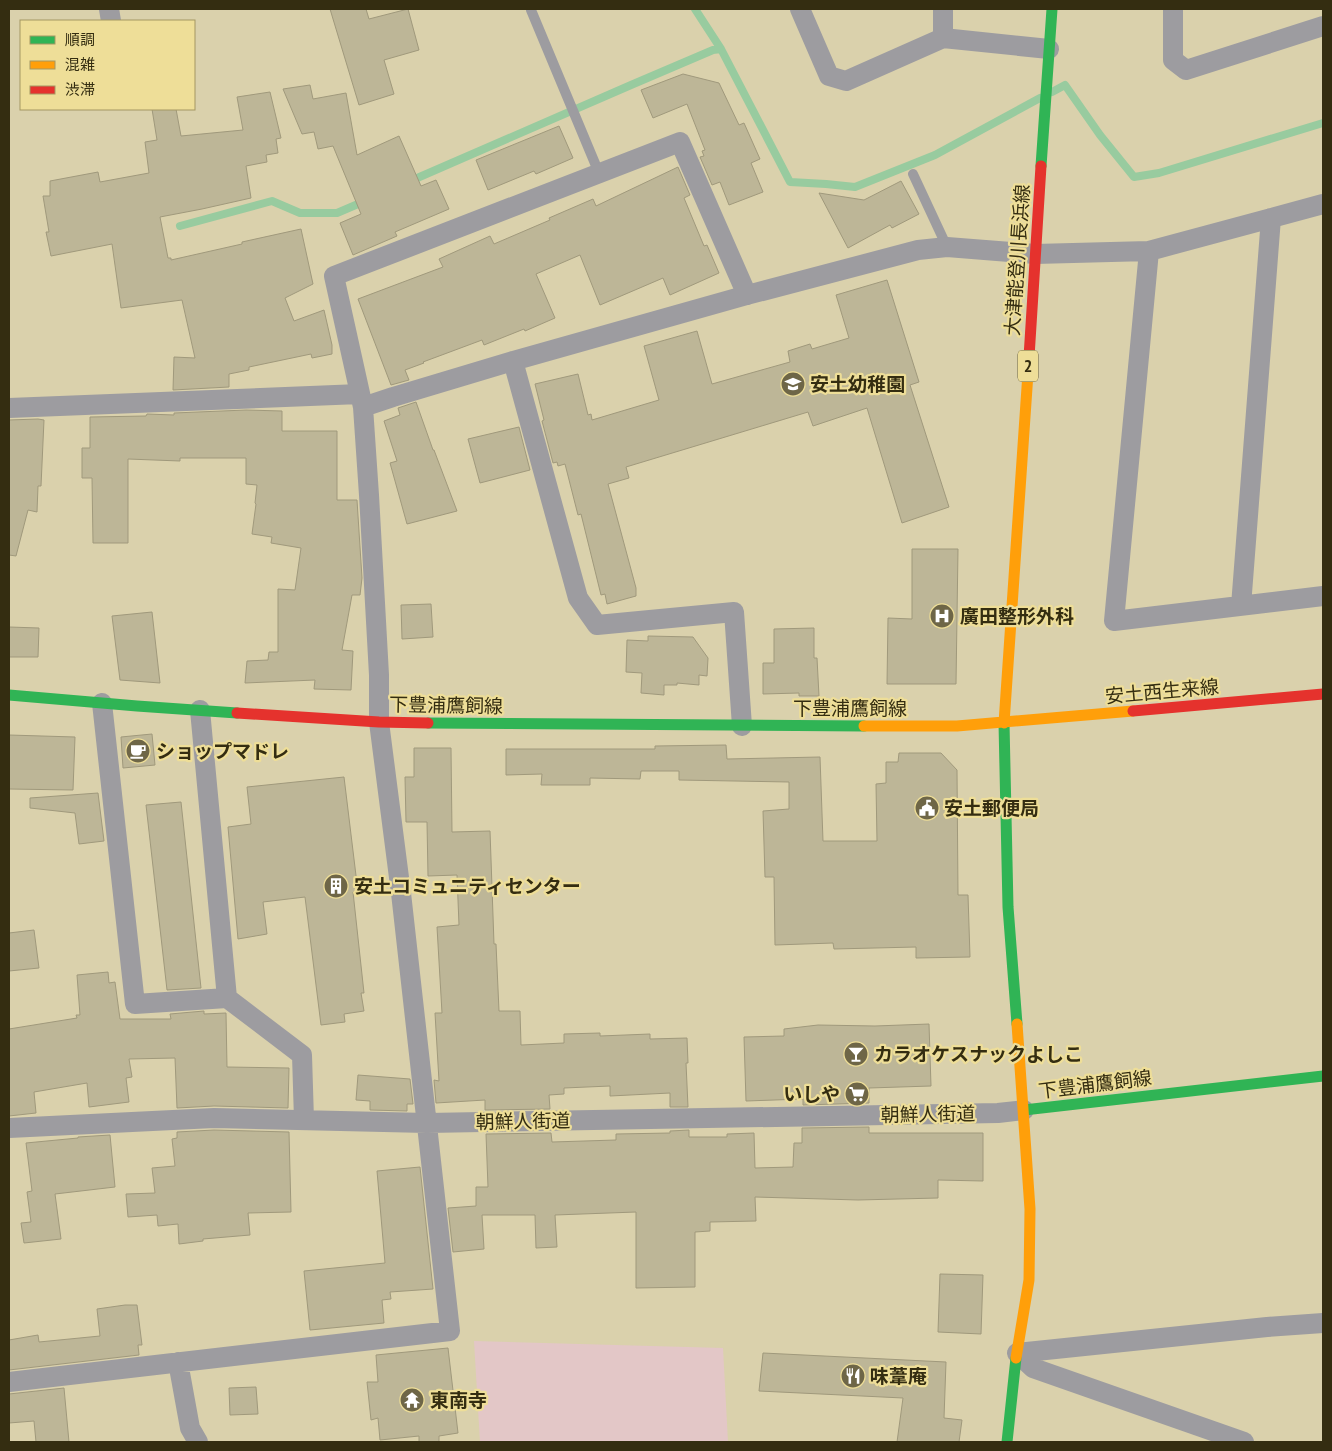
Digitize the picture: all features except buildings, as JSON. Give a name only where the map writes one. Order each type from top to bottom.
[{"type":"main road","name":"大津能登川長浜線","points":[[1004,723],[1052,9]]},
{"type":"main road","name":"安土西生来線","points":[[1004,723],[1323,694]]},
{"type":"main road","name":"下豊浦鷹飼線","points":[[9,695],[379,722],[742,726],[957,726],[1004,723],[1008,907],[1024,1110],[1323,1076]]},
{"type":"main road","points":[[1007,1442],[1017,1353],[1029,1280],[1030,1208],[1024,1110]]},
{"type":"street","points":[[800,9],[830,76],[846,81],[942,38],[1049,49]]},
{"type":"street","points":[[942,38],[943,9]]},
{"type":"street","points":[[1173,9],[1172,60],[1186,70],[1323,26]]},
{"type":"street","points":[[9,1382],[450,1331],[401,892],[379,722],[379,675],[369,495],[361,401],[334,276],[680,142],[747,295]]},
{"type":"street","points":[[9,408],[361,401],[392,396],[747,295],[918,250],[947,247],[1035,254],[1149,251],[1323,204]]},
{"type":"street","points":[[1241,606],[1271,218]]},
{"type":"street","points":[[1149,251],[1114,621],[1323,596]]},
{"type":"street","points":[[513,361],[578,598],[597,625],[734,612],[742,726]]},
{"type":"street","points":[[102,703],[134,1004],[227,998],[302,1055],[304,1120]]},
{"type":"street","points":[[200,710],[227,998]]},
{"type":"street","name":"朝鮮人街道","points":[[9,1128],[214,1118],[427,1123],[988,1113],[1024,1110]]},
{"type":"street","points":[[1017,1353],[1323,1323]]},
{"type":"street","points":[[1017,1353],[1033,1368],[1244,1442]]},
{"type":"street","points":[[178,1362],[190,1428],[198,1442]]},
{"type":"lane","points":[[531,10],[599,173]]},
{"type":"lane","points":[[914,174],[947,247]]},
{"type":"shaded area","points":[[474,1341],[723,1348],[728,1442],[480,1442]]},
{"type":"waterway","points":[[695,9],[721,49],[790,182],[855,187],[935,155],[1040,98]]},
{"type":"waterway","points":[[408,182],[713,50],[721,49]]},
{"type":"waterway","points":[[1052,92],[1065,85],[1100,135],[1134,177],[1159,173],[1323,123]]},
{"type":"waterway","points":[[180,226],[272,201],[300,213],[337,213],[365,201]]},
{"type":"traffic: fast","points":[[1041,166],[1052,9]]},
{"type":"traffic: fast","points":[[9,695],[237,713]]},
{"type":"traffic: fast","points":[[428,723],[864,726]]},
{"type":"traffic: fast","points":[[1004,723],[1008,907],[1017,1024]]},
{"type":"traffic: fast","points":[[1024,1110],[1323,1076]]},
{"type":"traffic: fast","points":[[1007,1442],[1016,1358]]},
{"type":"traffic: slow","points":[[1004,723],[1028,373]]},
{"type":"traffic: slow","points":[[864,726],[957,726],[1133,711]]},
{"type":"traffic: slow","points":[[1016,1358],[1029,1280],[1030,1209],[1017,1024]]},
{"type":"traffic: jam","points":[[1028,373],[1041,166]]},
{"type":"traffic: jam","points":[[1133,711],[1323,694]]},
{"type":"traffic: jam","points":[[237,713],[379,722],[428,723]]},
{"type":"place","name":"安土幼稚園","points":[[793,384]]},
{"type":"place","name":"廣田整形外科","points":[[942,616]]},
{"type":"place","name":"ショップマドレ","points":[[138,751]]},
{"type":"place","name":"安土郵便局","points":[[927,808]]},
{"type":"place","name":"安土コミュニティセンター","points":[[336,886]]},
{"type":"place","name":"カラオケスナックよしこ","points":[[856,1054]]},
{"type":"place","name":"いしや","points":[[857,1094]]},
{"type":"place","name":"味葦庵","points":[[853,1376]]},
{"type":"place","name":"東南寺","points":[[412,1400]]}]
